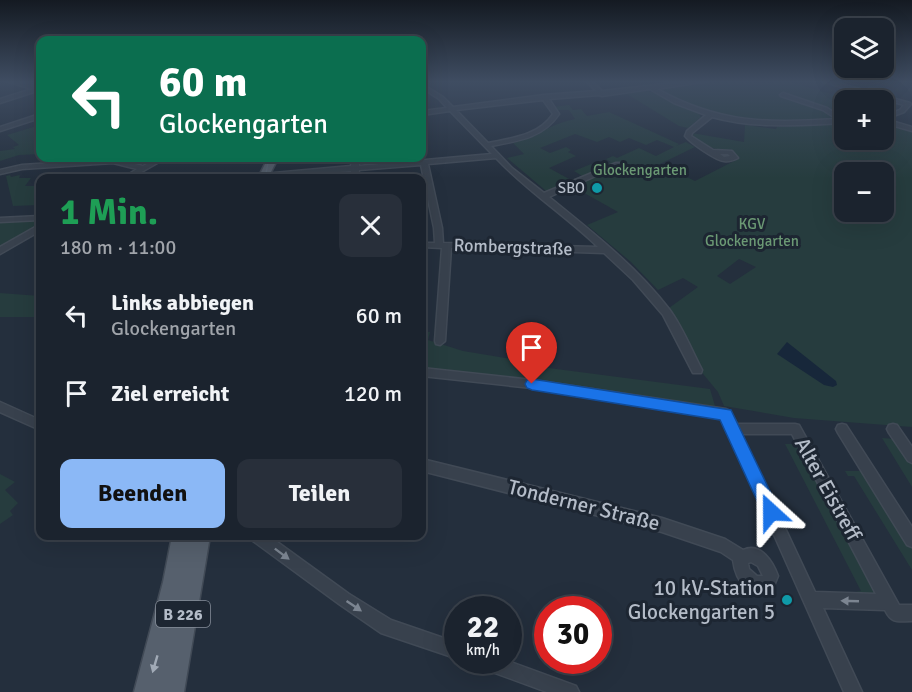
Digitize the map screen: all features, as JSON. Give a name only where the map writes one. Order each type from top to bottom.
[{"type":"main road","name":"B 226","points":[[148,692],[175,582],[182,540]]},
{"type":"main road","name":"B 226","points":[[170,692],[198,540]]},
{"type":"street","points":[[455,113],[498,156],[636,278],[667,312],[697,370]]},
{"type":"street","points":[[486,145],[528,136],[553,119],[556,113]]},
{"type":"street","points":[[703,113],[758,124],[834,121]]},
{"type":"street","points":[[709,116],[688,134],[692,140],[711,152]]},
{"type":"street","points":[[0,129],[36,117]]},
{"type":"street","points":[[894,123],[912,129]]},
{"type":"street","points":[[298,174],[498,156]]},
{"type":"street","points":[[0,172],[22,167],[98,162]]},
{"type":"street","points":[[117,162],[144,169]]},
{"type":"street","points":[[135,174],[156,162]]},
{"type":"street","points":[[355,162],[355,174]]},
{"type":"street","points":[[424,164],[443,245],[440,341]]},
{"type":"street","points":[[544,196],[618,164]]},
{"type":"street","points":[[0,220],[36,218]]},
{"type":"street","points":[[0,251],[36,230]]},
{"type":"street","name":"Rombergstraße","points":[[426,244],[604,250]]},
{"type":"street","points":[[426,372],[532,384],[721,412],[729,419],[734,429],[853,692]]},
{"type":"street","points":[[0,407],[36,423]]},
{"type":"street","name":"Alter Eistreff","points":[[734,429],[795,429],[889,602]]},
{"type":"street","points":[[842,429],[912,540]]},
{"type":"street","points":[[893,429],[912,457]]},
{"type":"street","name":"Tonderner Straße","points":[[426,466],[662,525],[725,546],[742,558]]},
{"type":"street","points":[[263,540],[344,599],[387,627],[444,646]]},
{"type":"street","points":[[811,600],[889,602],[895,613],[912,613]]},
{"type":"street","points":[[520,674],[570,692]]},
{"type":"green space","points":[[571,113],[585,113],[587,116],[612,113],[679,144],[676,146],[686,142],[695,147],[660,164],[695,181],[740,158],[732,152],[707,147],[691,137],[692,133],[744,142],[745,125],[776,129],[777,127],[834,124],[834,150],[894,150],[894,128],[912,132],[912,427],[794,418],[724,406],[718,392],[699,369],[669,308],[698,287],[683,278],[658,290],[631,262],[587,225],[618,212],[579,190],[569,188],[552,196],[507,158],[524,154],[513,143],[575,119]],"holes":[[[575,134],[597,142],[609,137],[620,142],[629,138],[646,145],[657,140],[674,147],[656,156],[639,148],[617,158],[613,156],[606,159],[611,162],[608,163],[610,165],[601,169],[591,164],[574,171],[582,176],[571,180],[549,168],[576,156],[568,152],[571,150],[566,147],[550,153],[540,148]],[[739,259],[756,267],[730,284],[717,276]]]},
{"type":"green space","points":[[658,113],[698,113],[701,117],[688,128],[679,126]]},
{"type":"green space","points":[[712,113],[834,113],[834,119],[750,120]]},
{"type":"green space","points":[[36,126],[36,154],[19,155],[0,161],[0,151],[15,149],[13,147],[19,145],[7,135]]},
{"type":"green space","points":[[20,175],[19,178],[31,178],[25,186],[36,186],[36,205],[13,206],[6,176]]},
{"type":"green space","points":[[36,220],[36,227],[0,248],[0,222]]},
{"type":"green space","points":[[0,293],[36,296],[36,317],[0,317]]},
{"type":"green space","points":[[426,332],[430,332],[428,340],[463,351],[518,360],[518,364],[710,389],[715,406],[426,370]]},
{"type":"green space","points":[[882,438],[895,439],[912,461],[912,487]]},
{"type":"green space","points":[[785,444],[800,444],[879,592],[877,597],[858,597],[855,592],[861,591]]},
{"type":"green space","points":[[845,471],[863,471],[912,544],[912,570],[854,476],[848,476]]},
{"type":"green space","points":[[0,474],[15,482],[5,490],[18,503],[10,511],[13,515],[0,524]]},
{"type":"water","points":[[787,342],[836,381],[837,385],[833,387],[824,385],[777,354]]},
{"type":"tram line","points":[[266,174],[268,162]]},
{"type":"place","name":"SBO","points":[[597,188]]},
{"type":"place","name":"10 kV-Station Glockengarten 5","points":[[787,600]]},
{"type":"route","points":[[532,384],[726,414],[771,512]]},
{"type":"park label","name":"Glockengarten","points":[[640,170]]},
{"type":"park label","name":"KGV Glockengarten","points":[[752,232]]}]
